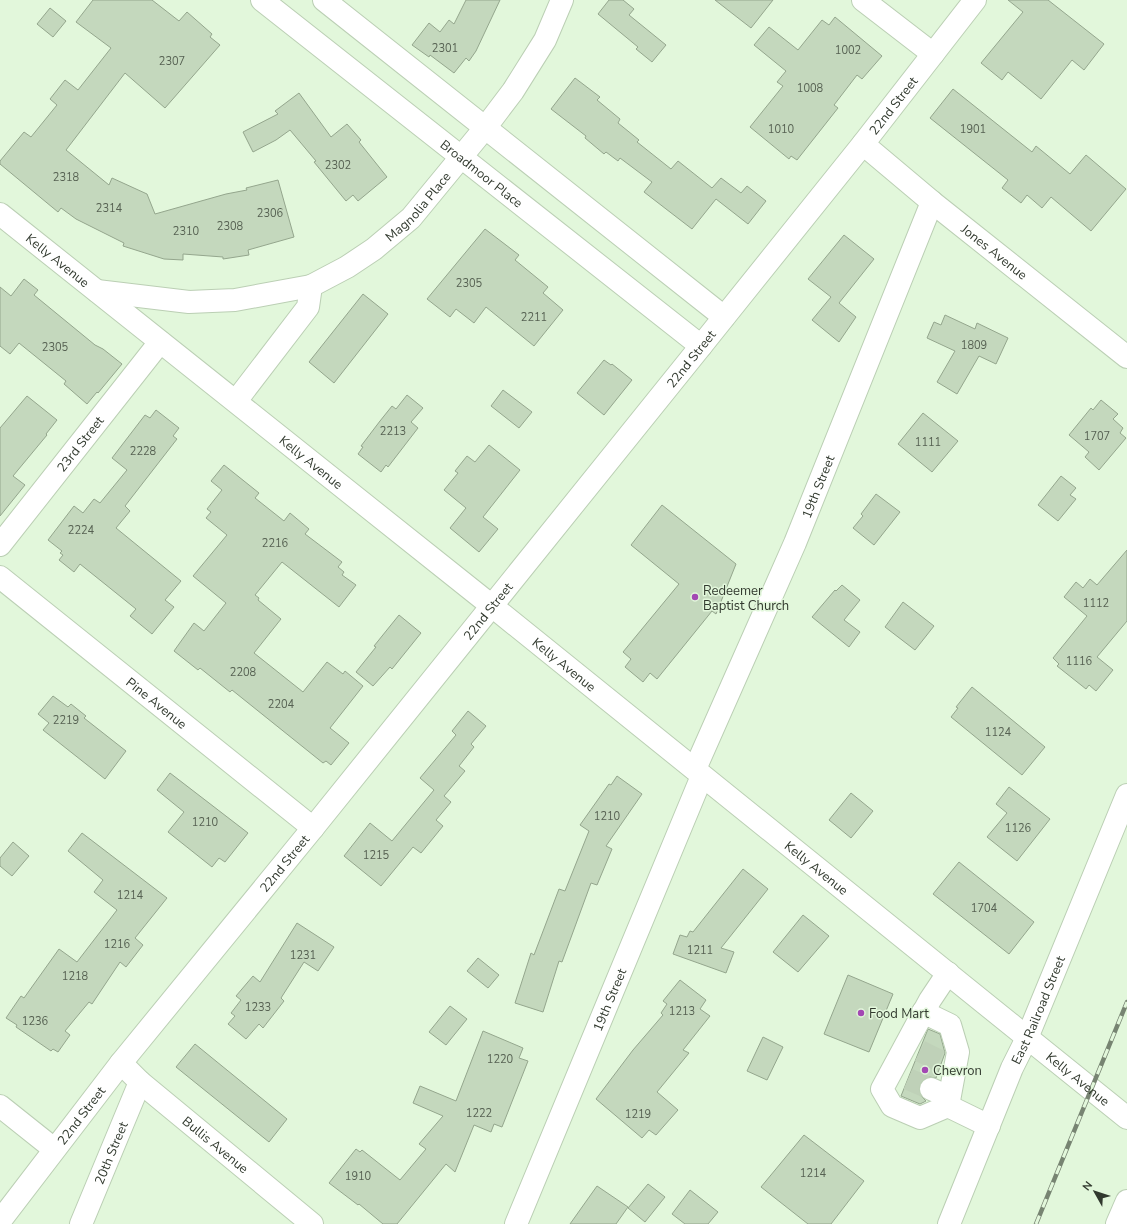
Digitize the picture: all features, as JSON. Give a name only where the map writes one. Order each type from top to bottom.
[{"type":"street","name":"Broadmoor Place","points":[[262,0],[462,156],[701,346]]},
{"type":"street","points":[[324,0],[724,317]]},
{"type":"street","name":"Magnolia Place","points":[[97,290],[189,302],[235,300],[311,286],[347,268],[374,249],[410,218],[485,128],[513,91],[545,40],[562,0]]},
{"type":"street","points":[[863,0],[933,54]]},
{"type":"street","name":"22nd Street","points":[[0,1221],[121,1063],[313,828],[701,346],[863,144],[975,0]]},
{"type":"street","name":"Jones Avenue","points":[[863,144],[932,202],[1127,356]]},
{"type":"street","name":"19th Street","points":[[516,1224],[699,772],[795,543],[932,202]]},
{"type":"street","name":"Kelly Avenue","points":[[0,214],[699,772],[1127,1118]]},
{"type":"street","points":[[236,401],[308,307],[311,286]]},
{"type":"street","name":"23rd Street","points":[[0,545],[160,342]]},
{"type":"street","name":"Pine Avenue","points":[[0,577],[313,828]]},
{"type":"street","name":"East Railroad Street","points":[[949,1224],[1012,1068],[1027,1038],[1127,795]]},
{"type":"street","points":[[923,1012],[950,1025],[958,1052],[949,1064],[943,1097],[920,1118],[892,1106],[882,1089],[900,1076],[912,1048],[923,1012],[948,973]]},
{"type":"street","name":"Bullis Avenue","points":[[121,1063],[140,1082],[303,1221]]},
{"type":"street","name":"20th Street","points":[[81,1224],[140,1082]]},
{"type":"street","points":[[943,1097],[988,1126]]},
{"type":"street","points":[[0,1106],[54,1149]]},
{"type":"street","points":[[1117,1224],[1127,1201]]},
{"type":"building","points":[[93,0],[152,0],[179,21],[187,12],[212,34],[210,37],[220,45],[165,108],[125,73],[66,150],[109,185],[112,178],[147,194],[155,214],[226,194],[247,190],[246,188],[278,180],[294,237],[248,250],[249,255],[223,259],[223,257],[183,254],[183,260],[164,259],[123,246],[124,243],[76,219],[61,208],[58,212],[0,164],[0,161],[24,132],[31,137],[57,105],[50,99],[65,80],[78,90],[111,48],[76,22]]},
{"type":"building","points":[[466,0],[500,0],[476,51],[469,61],[466,58],[454,73],[430,55],[429,57],[412,45],[429,23],[440,32],[449,20],[454,24]]},
{"type":"building","points":[[609,0],[623,0],[634,9],[629,15],[666,45],[652,62],[636,49],[638,47],[598,14]]},
{"type":"building","points":[[715,0],[773,0],[751,28]]},
{"type":"building","points":[[1008,0],[1048,0],[1104,44],[1084,70],[1072,60],[1041,99],[1008,72],[1002,80],[981,63],[1023,12]]},
{"type":"building","points":[[50,8],[66,21],[53,37],[37,24]]},
{"type":"building","points":[[835,17],[882,56],[862,79],[857,75],[834,105],[838,108],[797,160],[791,156],[789,159],[750,127],[783,86],[777,82],[786,71],[754,45],[769,27],[798,50],[822,20],[829,25]]},
{"type":"building","points":[[575,78],[600,97],[597,100],[620,119],[618,123],[639,140],[637,142],[671,169],[678,161],[712,188],[721,178],[741,193],[747,186],[766,201],[748,224],[716,199],[692,229],[644,192],[652,182],[620,158],[618,161],[606,152],[604,154],[585,138],[586,136],[551,109]]},
{"type":"building","points":[[953,89],[1032,152],[1036,146],[1070,174],[1086,155],[1126,189],[1091,231],[1051,197],[1042,208],[1027,195],[1021,203],[1002,188],[1008,180],[930,118]]},
{"type":"building","points":[[299,93],[331,137],[347,124],[361,140],[359,142],[387,177],[358,201],[353,195],[346,201],[314,162],[316,161],[290,130],[276,140],[253,152],[243,132],[278,114],[275,111]]},
{"type":"building","points":[[485,229],[519,255],[515,260],[548,287],[543,293],[563,310],[534,346],[486,307],[474,323],[456,309],[450,317],[427,299]]},
{"type":"building","points":[[844,235],[874,259],[839,303],[856,317],[839,342],[812,320],[831,297],[808,279]]},
{"type":"building","points":[[24,279],[38,290],[34,295],[95,345],[103,349],[122,364],[87,404],[64,384],[66,381],[19,343],[10,354],[0,346],[0,287],[11,296]]},
{"type":"building","points":[[363,294],[388,314],[334,383],[309,362]]},
{"type":"building","points":[[945,315],[975,329],[977,323],[1008,338],[996,364],[979,356],[957,394],[937,382],[955,351],[927,338],[934,322],[941,325]]},
{"type":"building","points":[[604,360],[611,365],[612,364],[632,380],[604,415],[577,393]]},
{"type":"building","points":[[503,390],[532,412],[519,428],[491,406]]},
{"type":"building","points":[[407,395],[423,408],[411,422],[418,428],[388,467],[386,465],[381,472],[358,454],[363,447],[361,446],[392,406],[396,409]]},
{"type":"building","points":[[27,396],[57,420],[46,434],[47,435],[13,476],[25,485],[0,516],[0,428]]},
{"type":"building","points":[[1101,400],[1118,414],[1113,419],[1123,428],[1120,433],[1126,438],[1099,470],[1085,457],[1089,452],[1069,435],[1091,408],[1093,410]]},
{"type":"building","points":[[156,410],[179,428],[173,436],[177,439],[125,506],[130,511],[116,528],[181,581],[165,600],[174,607],[152,634],[130,616],[136,609],[80,564],[74,572],[59,560],[63,555],[60,553],[62,551],[48,540],[74,506],[83,513],[94,499],[100,503],[127,470],[112,458],[145,415],[150,418]]},
{"type":"building","points":[[923,413],[958,441],[932,472],[898,444]]},
{"type":"building","points":[[489,445],[520,470],[483,517],[498,529],[479,552],[450,528],[466,508],[444,490],[458,473],[455,471],[467,456],[475,462]]},
{"type":"building","points":[[224,465],[259,493],[255,498],[284,521],[290,513],[309,529],[305,534],[342,562],[338,567],[344,572],[342,575],[356,585],[339,607],[282,562],[255,595],[259,598],[258,600],[281,619],[254,653],[303,692],[327,662],[343,674],[345,671],[363,686],[330,728],[349,743],[331,765],[326,761],[323,763],[232,690],[230,692],[200,668],[198,670],[174,651],[194,623],[204,631],[226,603],[193,576],[227,535],[206,518],[211,512],[207,509],[222,490],[211,481]]},
{"type":"building","points":[[1061,476],[1076,488],[1070,495],[1076,499],[1058,521],[1038,505]]},
{"type":"building","points":[[876,494],[900,512],[874,545],[853,528],[863,516],[861,514]]},
{"type":"building","name":"Redeemer Baptist Church","points":[[662,505],[736,564],[716,614],[712,611],[657,679],[650,673],[643,682],[625,667],[631,659],[623,652],[679,584],[631,545]]},
{"type":"building","points":[[1127,550],[1127,621],[1097,657],[1113,670],[1096,691],[1089,685],[1086,689],[1057,666],[1059,664],[1053,658],[1087,616],[1064,597],[1076,582],[1083,588],[1090,579],[1097,585]]},
{"type":"building","points":[[842,585],[860,600],[844,620],[860,632],[849,647],[812,617],[835,590],[836,591]]},
{"type":"building","points":[[903,602],[934,626],[915,650],[885,627]]},
{"type":"building","points":[[399,615],[421,633],[392,669],[390,667],[373,686],[356,672],[376,647],[374,646]]},
{"type":"building","points":[[972,687],[1045,747],[1022,775],[951,717],[958,708],[956,707]]},
{"type":"building","points":[[53,696],[68,707],[71,704],[86,716],[84,718],[126,751],[105,779],[43,730],[49,723],[38,714]]},
{"type":"building","points":[[468,711],[486,726],[471,744],[474,747],[459,766],[465,771],[444,796],[451,802],[436,820],[443,826],[421,853],[413,847],[381,886],[344,856],[370,823],[392,841],[434,790],[420,778],[456,735],[452,731]]},
{"type":"building","points":[[170,773],[248,833],[225,862],[219,858],[212,867],[168,832],[184,812],[157,790]]},
{"type":"building","points":[[617,776],[642,794],[606,846],[612,849],[597,885],[591,883],[562,962],[559,961],[543,1012],[515,1003],[531,953],[534,955],[559,889],[565,891],[589,831],[580,825],[609,784],[611,785]]},
{"type":"building","points":[[1009,787],[1050,819],[1017,861],[987,837],[1007,813],[996,804]]},
{"type":"building","points":[[851,793],[873,811],[851,838],[829,820]]},
{"type":"building","points":[[82,833],[167,898],[135,938],[143,945],[126,967],[120,962],[92,1004],[89,1002],[65,1031],[70,1035],[58,1052],[53,1049],[51,1051],[16,1027],[17,1025],[6,1018],[21,996],[24,998],[59,949],[77,962],[117,910],[94,892],[103,880],[68,851]]},
{"type":"building","points":[[13,842],[29,856],[12,876],[0,866],[0,858]]},
{"type":"building","points":[[959,862],[1034,922],[1009,954],[933,894]]},
{"type":"building","points":[[743,869],[768,889],[721,948],[734,952],[726,973],[673,954],[680,935],[687,937],[690,931],[693,932]]},
{"type":"building","points":[[803,915],[829,936],[798,972],[773,952]]},
{"type":"building","points":[[297,923],[334,947],[318,971],[304,962],[281,998],[284,1001],[263,1028],[259,1024],[246,1039],[228,1024],[235,1016],[231,1013],[241,1000],[236,996],[253,976],[260,982]]},
{"type":"building","points":[[478,958],[499,975],[488,988],[467,971]]},
{"type":"building","points":[[848,975],[893,994],[869,1052],[824,1034]]},
{"type":"building","points":[[680,980],[706,1000],[700,1009],[710,1016],[683,1050],[689,1053],[657,1092],[678,1110],[656,1135],[649,1130],[642,1138],[596,1099],[633,1050],[663,1015],[661,1013],[667,1004],[663,1001]]},
{"type":"building","points":[[450,1006],[467,1019],[446,1045],[429,1032]]},
{"type":"building","name":"Chevron","points":[[928,1029],[940,1034],[945,1053],[936,1078],[929,1077],[923,1079],[920,1084],[919,1090],[921,1096],[926,1101],[920,1104],[901,1096]]},
{"type":"building","points":[[483,1031],[523,1048],[519,1058],[528,1061],[502,1127],[494,1124],[491,1132],[474,1125],[455,1172],[446,1164],[397,1224],[383,1224],[359,1204],[358,1205],[329,1183],[356,1149],[360,1152],[362,1150],[400,1180],[426,1149],[419,1144],[443,1116],[413,1103],[420,1086],[456,1101]]},
{"type":"building","points":[[763,1037],[783,1047],[767,1080],[747,1071]]},
{"type":"building","points":[[195,1044],[287,1119],[269,1142],[176,1067]]},
{"type":"building","points":[[804,1135],[864,1181],[831,1224],[808,1224],[761,1187]]},
{"type":"building","points":[[648,1184],[665,1197],[645,1222],[628,1208]]},
{"type":"building","points":[[597,1186],[628,1207],[616,1224],[570,1224]]},
{"type":"building","points":[[690,1190],[718,1212],[708,1224],[685,1224],[672,1214]]},
{"type":"tunnel","points":[[920,1051],[942,1062]]},
{"type":"tunnel","points":[[908,1079],[931,1089]]},
{"type":"railway","points":[[1036,1224],[1127,1002]]},
{"type":"place","name":"Redeemer Baptist Church","points":[[695,597]]},
{"type":"place","name":"Food Mart","points":[[861,1013]]},
{"type":"place","name":"Chevron","points":[[925,1070]]}]
